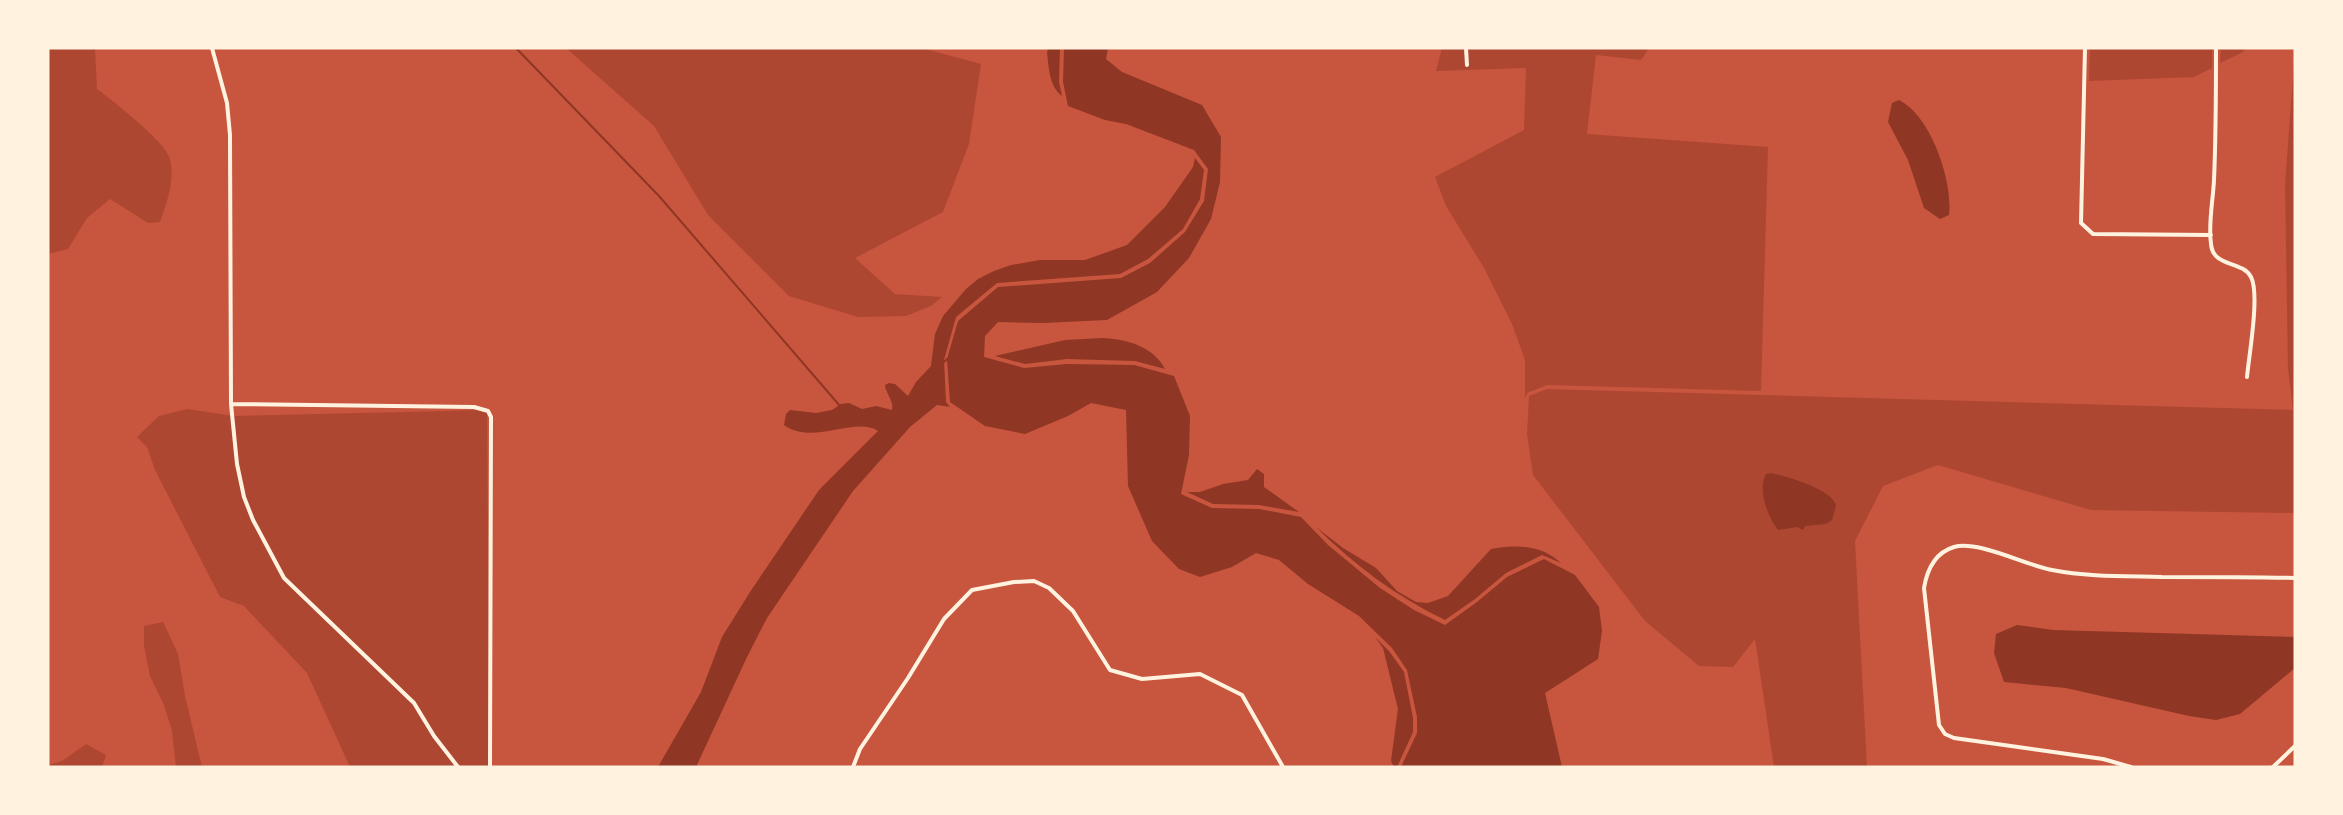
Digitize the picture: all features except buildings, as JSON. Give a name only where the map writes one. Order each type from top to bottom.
[{"type":"street","points":[[212,48],[227,103],[230,135],[231,404],[237,464],[244,497],[269,553],[284,578],[414,703],[434,736],[458,767]]},
{"type":"street","points":[[1466,48],[1467,65]]},
{"type":"street","points":[[2085,48],[2080,223],[2093,234],[2211,235]]},
{"type":"street","points":[[2216,48],[2211,244],[2215,256],[2247,272],[2253,284],[2254,302],[2247,376]]},
{"type":"street","points":[[231,404],[474,407],[488,411],[491,483],[490,767]]},
{"type":"street","points":[[2131,767],[2103,759],[1954,738],[1945,734],[1938,724],[1924,588],[1927,571],[1933,561],[1944,551],[1956,546],[1975,546],[2051,570],[2097,576],[2295,578]]},
{"type":"street","points":[[853,767],[860,750],[944,619],[972,590],[1003,582],[1034,581],[1049,588],[1073,611],[1110,670],[1142,679],[1200,674],[1242,695],[1283,767]]},
{"type":"street","points":[[2273,767],[2295,746]]},
{"type":"shaded area","points":[[48,48],[95,48],[97,89],[138,122],[166,152],[170,159],[171,183],[160,222],[148,223],[110,199],[87,218],[68,249],[48,254]]},
{"type":"shaded area","points":[[566,48],[922,48],[981,64],[969,144],[943,212],[855,258],[895,294],[942,297],[931,306],[906,316],[858,317],[789,296],[708,215],[654,126]]},
{"type":"shaded area","points":[[1048,48],[1060,48],[1059,82],[1062,96],[1054,87],[1050,76]]},
{"type":"shaded area","points":[[1064,48],[1108,48],[1106,59],[1122,72],[1202,105],[1221,137],[1220,182],[1211,219],[1189,258],[1157,292],[1107,320],[1043,323],[998,322],[985,336],[984,357],[1024,368],[1067,364],[1134,365],[1174,376],[1190,416],[1189,455],[1181,494],[1212,508],[1259,509],[1301,517],[1328,545],[1380,588],[1414,610],[1445,625],[1507,577],[1544,559],[1575,575],[1599,607],[1602,631],[1598,659],[1545,693],[1562,767],[1401,767],[1417,733],[1417,717],[1407,670],[1392,648],[1359,616],[1308,584],[1279,560],[1256,553],[1232,567],[1200,577],[1179,569],[1152,541],[1128,486],[1126,410],[1091,403],[1068,416],[1025,434],[985,426],[950,402],[947,359],[958,321],[998,287],[1121,278],[1150,263],[1185,232],[1204,201],[1208,169],[1194,150],[1126,124],[1105,120],[1068,106],[1063,82]]},
{"type":"shaded area","points":[[1442,48],[1649,48],[1641,60],[1596,55],[1587,134],[1768,147],[1761,391],[1547,385],[1527,393],[1525,399],[1525,360],[1512,324],[1484,268],[1446,206],[1435,177],[1524,130],[1526,68],[1436,71]]},
{"type":"shaded area","points":[[2090,48],[2212,48],[2212,68],[2194,77],[2089,81]]},
{"type":"shaded area","points":[[2221,48],[2246,48],[2243,52],[2220,63]]},
{"type":"shaded area","points":[[2295,49],[2295,513],[2091,510],[1938,465],[1883,486],[1855,541],[1867,767],[1774,767],[1755,639],[1733,667],[1699,666],[1645,621],[1533,475],[1527,434],[1529,396],[1547,389],[2293,410],[2288,368],[2285,185]]},
{"type":"shaded area","points":[[1899,100],[1921,120],[1938,151],[1949,201],[1949,215],[1940,219],[1924,208],[1908,160],[1888,122],[1892,103]]},
{"type":"shaded area","points":[[1195,158],[1204,170],[1200,199],[1183,229],[1148,259],[1120,274],[997,283],[956,317],[944,360],[946,402],[950,407],[937,405],[910,427],[853,491],[767,618],[696,767],[658,767],[701,692],[722,637],[750,592],[819,490],[878,431],[869,427],[858,427],[807,433],[795,431],[784,425],[786,414],[790,410],[816,413],[849,403],[862,409],[876,406],[892,410],[885,385],[895,384],[908,396],[916,382],[931,366],[935,334],[943,316],[966,289],[978,279],[1011,265],[1040,260],[1085,260],[1127,245],[1165,207],[1193,167]]},
{"type":"shaded area","points":[[1102,338],[1138,345],[1160,361],[1165,369],[1135,361],[1067,359],[1025,364],[995,356],[1065,340]]},
{"type":"shaded area","points":[[187,409],[233,416],[487,410],[490,767],[350,767],[307,673],[244,606],[220,597],[155,470],[147,447],[137,437],[159,416]]},
{"type":"shaded area","points":[[1257,469],[1264,474],[1264,487],[1299,512],[1259,505],[1213,504],[1187,492],[1200,492],[1223,484],[1248,480]]},
{"type":"shaded area","points":[[1771,473],[1819,489],[1827,495],[1836,506],[1832,520],[1826,524],[1805,526],[1803,530],[1797,527],[1778,530],[1767,511],[1763,495],[1766,474]]},
{"type":"shaded area","points":[[1316,527],[1343,548],[1376,568],[1397,591],[1416,602],[1428,603],[1448,596],[1491,549],[1528,547],[1537,549],[1561,563],[1542,555],[1506,573],[1445,620],[1410,601],[1377,579]]},
{"type":"shaded area","points":[[163,622],[178,654],[185,696],[202,767],[176,767],[172,731],[164,705],[150,676],[144,646],[144,626]]},
{"type":"shaded area","points":[[2017,625],[2053,630],[2295,637],[2295,668],[2240,714],[2216,720],[2189,716],[2066,688],[2004,682],[1994,653],[1996,634]]},
{"type":"shaded area","points":[[1375,637],[1389,651],[1404,672],[1413,718],[1413,732],[1397,767],[1394,767],[1391,761],[1398,709],[1383,648]]},
{"type":"shaded area","points":[[86,744],[106,755],[102,767],[48,767],[48,765],[62,761]]},
{"type":"waterway","points":[[516,48],[659,196],[840,406]]},
{"type":"waterway","points":[[942,364],[947,359]]}]
